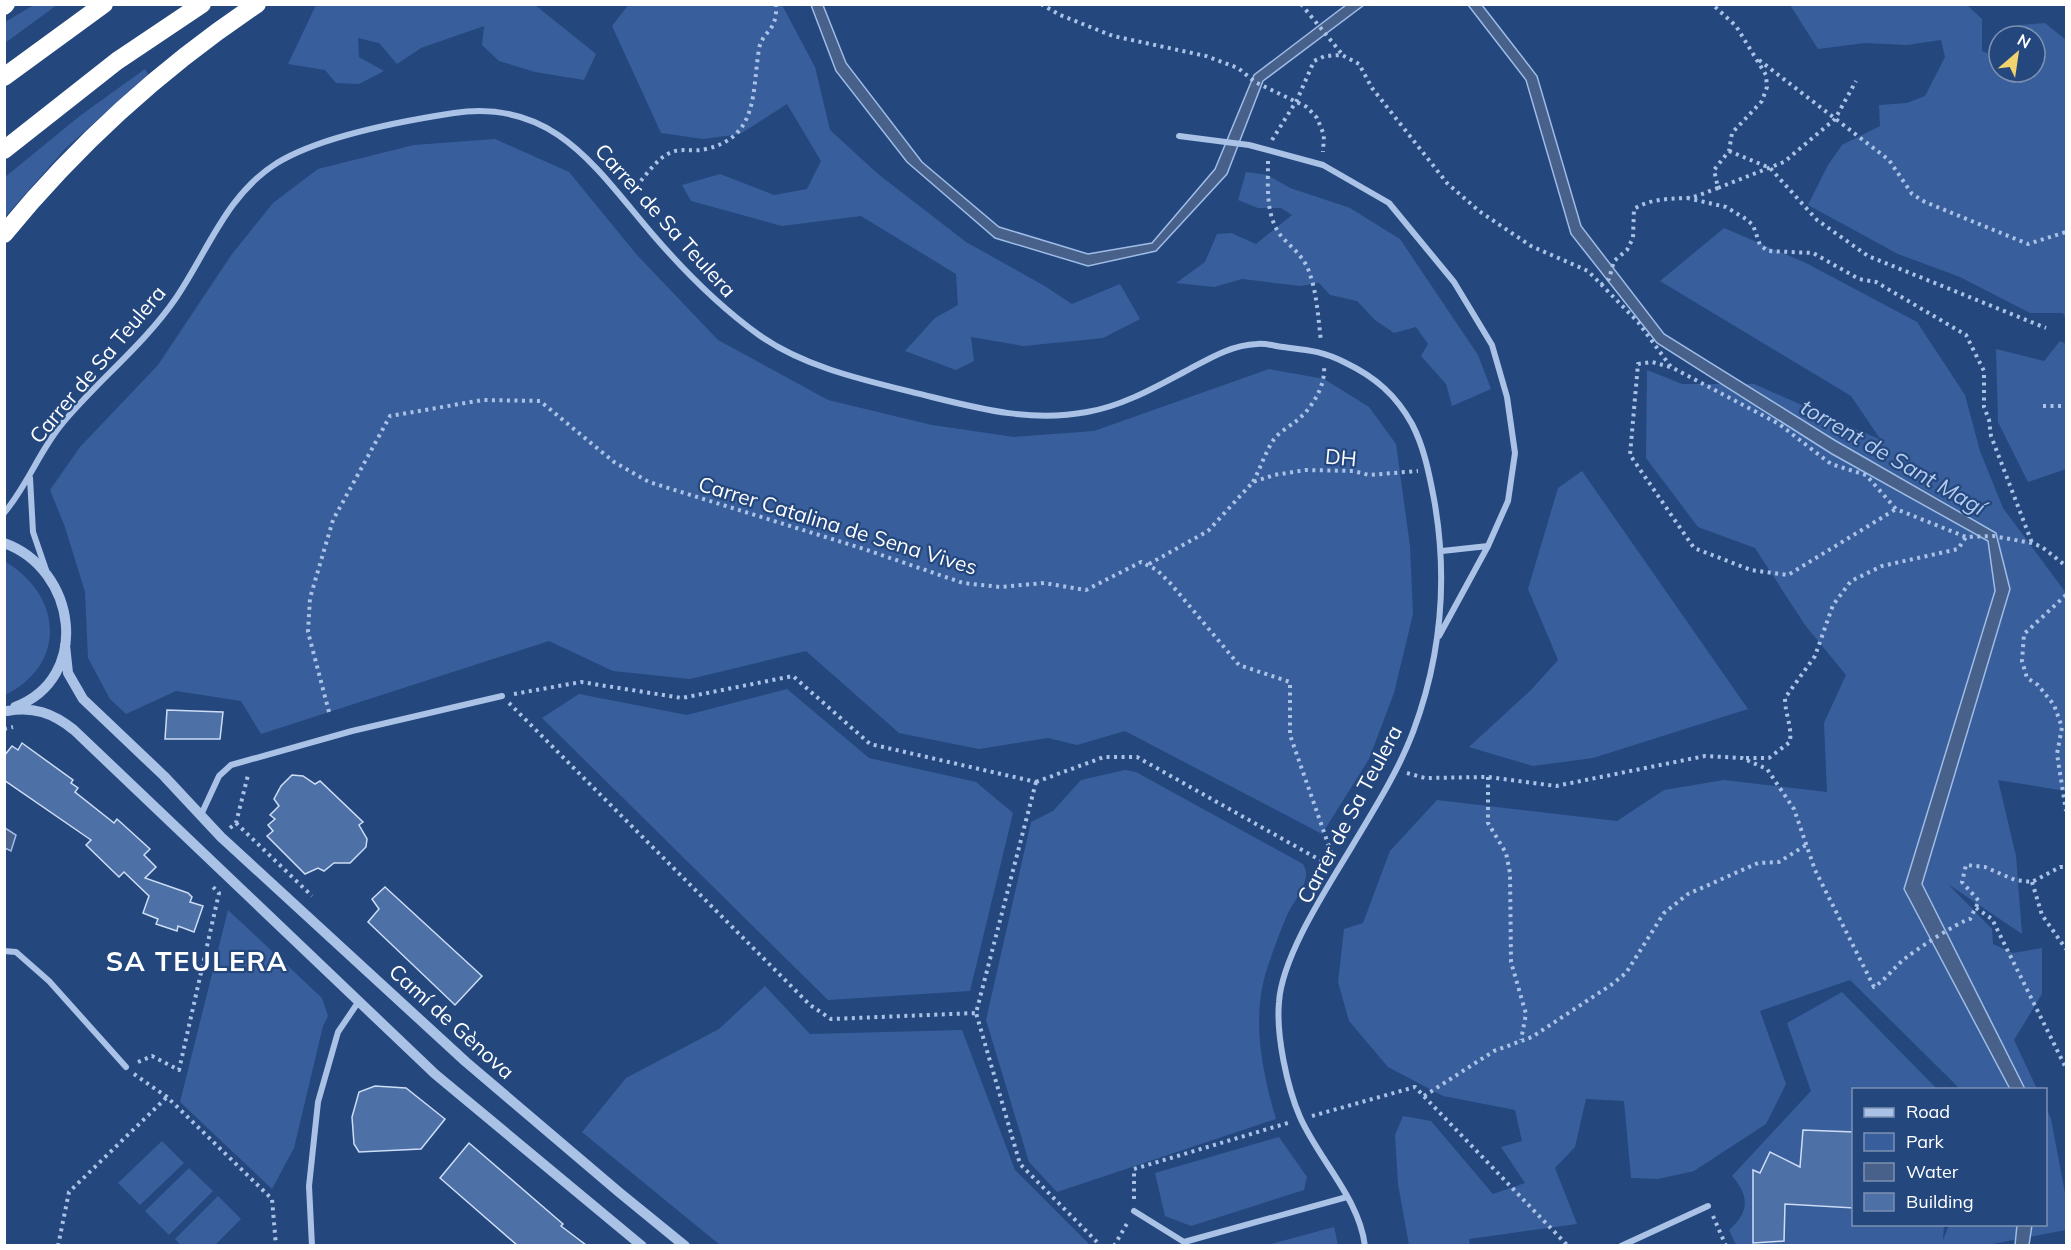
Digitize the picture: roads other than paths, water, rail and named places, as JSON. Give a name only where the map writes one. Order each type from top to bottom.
[{"type":"highway","points":[[4,77],[104,4]]},
{"type":"highway","points":[[4,150],[117,61],[202,4]]},
{"type":"highway","points":[[4,234],[70,160],[139,96],[257,4]]},
{"type":"street","name":"Carrer de Sa Teulera","points":[[4,513],[30,477],[57,430],[160,319],[238,196],[278,163],[303,149],[327,140],[452,113],[499,112],[531,121],[559,134],[594,164],[653,236],[719,306],[767,341],[814,364],[845,374],[995,412],[1054,416],[1104,408],[1147,392],[1224,351],[1256,344],[1323,351],[1365,372],[1390,391],[1408,417],[1420,442],[1428,470],[1442,551],[1437,639],[1431,677],[1411,739],[1291,956],[1279,1001],[1285,1071],[1301,1119],[1347,1197],[1363,1230],[1365,1245]]},
{"type":"street","points":[[1179,136],[1249,145],[1323,165],[1389,203],[1454,282],[1492,345],[1507,397],[1515,453],[1508,501],[1488,546],[1437,639]]},
{"type":"street","points":[[30,477],[33,532],[47,573]]},
{"type":"street","points":[[4,543],[25,553],[47,573]]},
{"type":"street","points":[[1442,551],[1488,546]]},
{"type":"street","name":"Camí de Gènova","points":[[47,573],[56,586],[65,615],[68,673],[83,699],[164,776],[221,837],[466,1062],[620,1193],[686,1245]]},
{"type":"street","points":[[6,711],[22,705],[45,686],[61,660],[65,645]]},
{"type":"street","points":[[200,817],[219,776],[231,765],[352,731],[502,696]]},
{"type":"street","points":[[6,711],[22,708],[41,711],[74,730],[360,1000],[435,1074],[642,1245]]},
{"type":"street","points":[[4,951],[16,952],[49,981],[126,1067]]},
{"type":"street","points":[[312,1245],[309,1186],[318,1102],[338,1032],[360,1000]]},
{"type":"street","points":[[1134,1211],[1184,1242],[1347,1197]]},
{"type":"street","points":[[1621,1245],[1707,1206]]},
{"type":"water","points":[[811,5],[823,5],[846,63],[922,162],[999,227],[1088,254],[1152,243],[1215,169],[1254,75],[1346,5],[1364,5],[1263,81],[1227,174],[1156,251],[1088,266],[995,238],[907,162],[836,71]]},
{"type":"water","points":[[1468,5],[1482,5],[1537,76],[1581,226],[1664,334],[1836,441],[1996,533],[2010,589],[1922,884],[2024,1088],[2009,1088],[1904,889],[1995,591],[1988,541],[1832,454],[1657,343],[1571,234],[1526,80]]},
{"type":"water","points":[[5,828],[16,835],[11,851],[5,848]]},
{"type":"water","points":[[2017,1226],[2032,1226],[2029,1245],[2015,1245]]},
{"type":"district","name":"SA TEULERA","points":[[197,961]]},
{"type":"water label","name":"torrent de Sant Magí","points":[[1893,457]]}]
